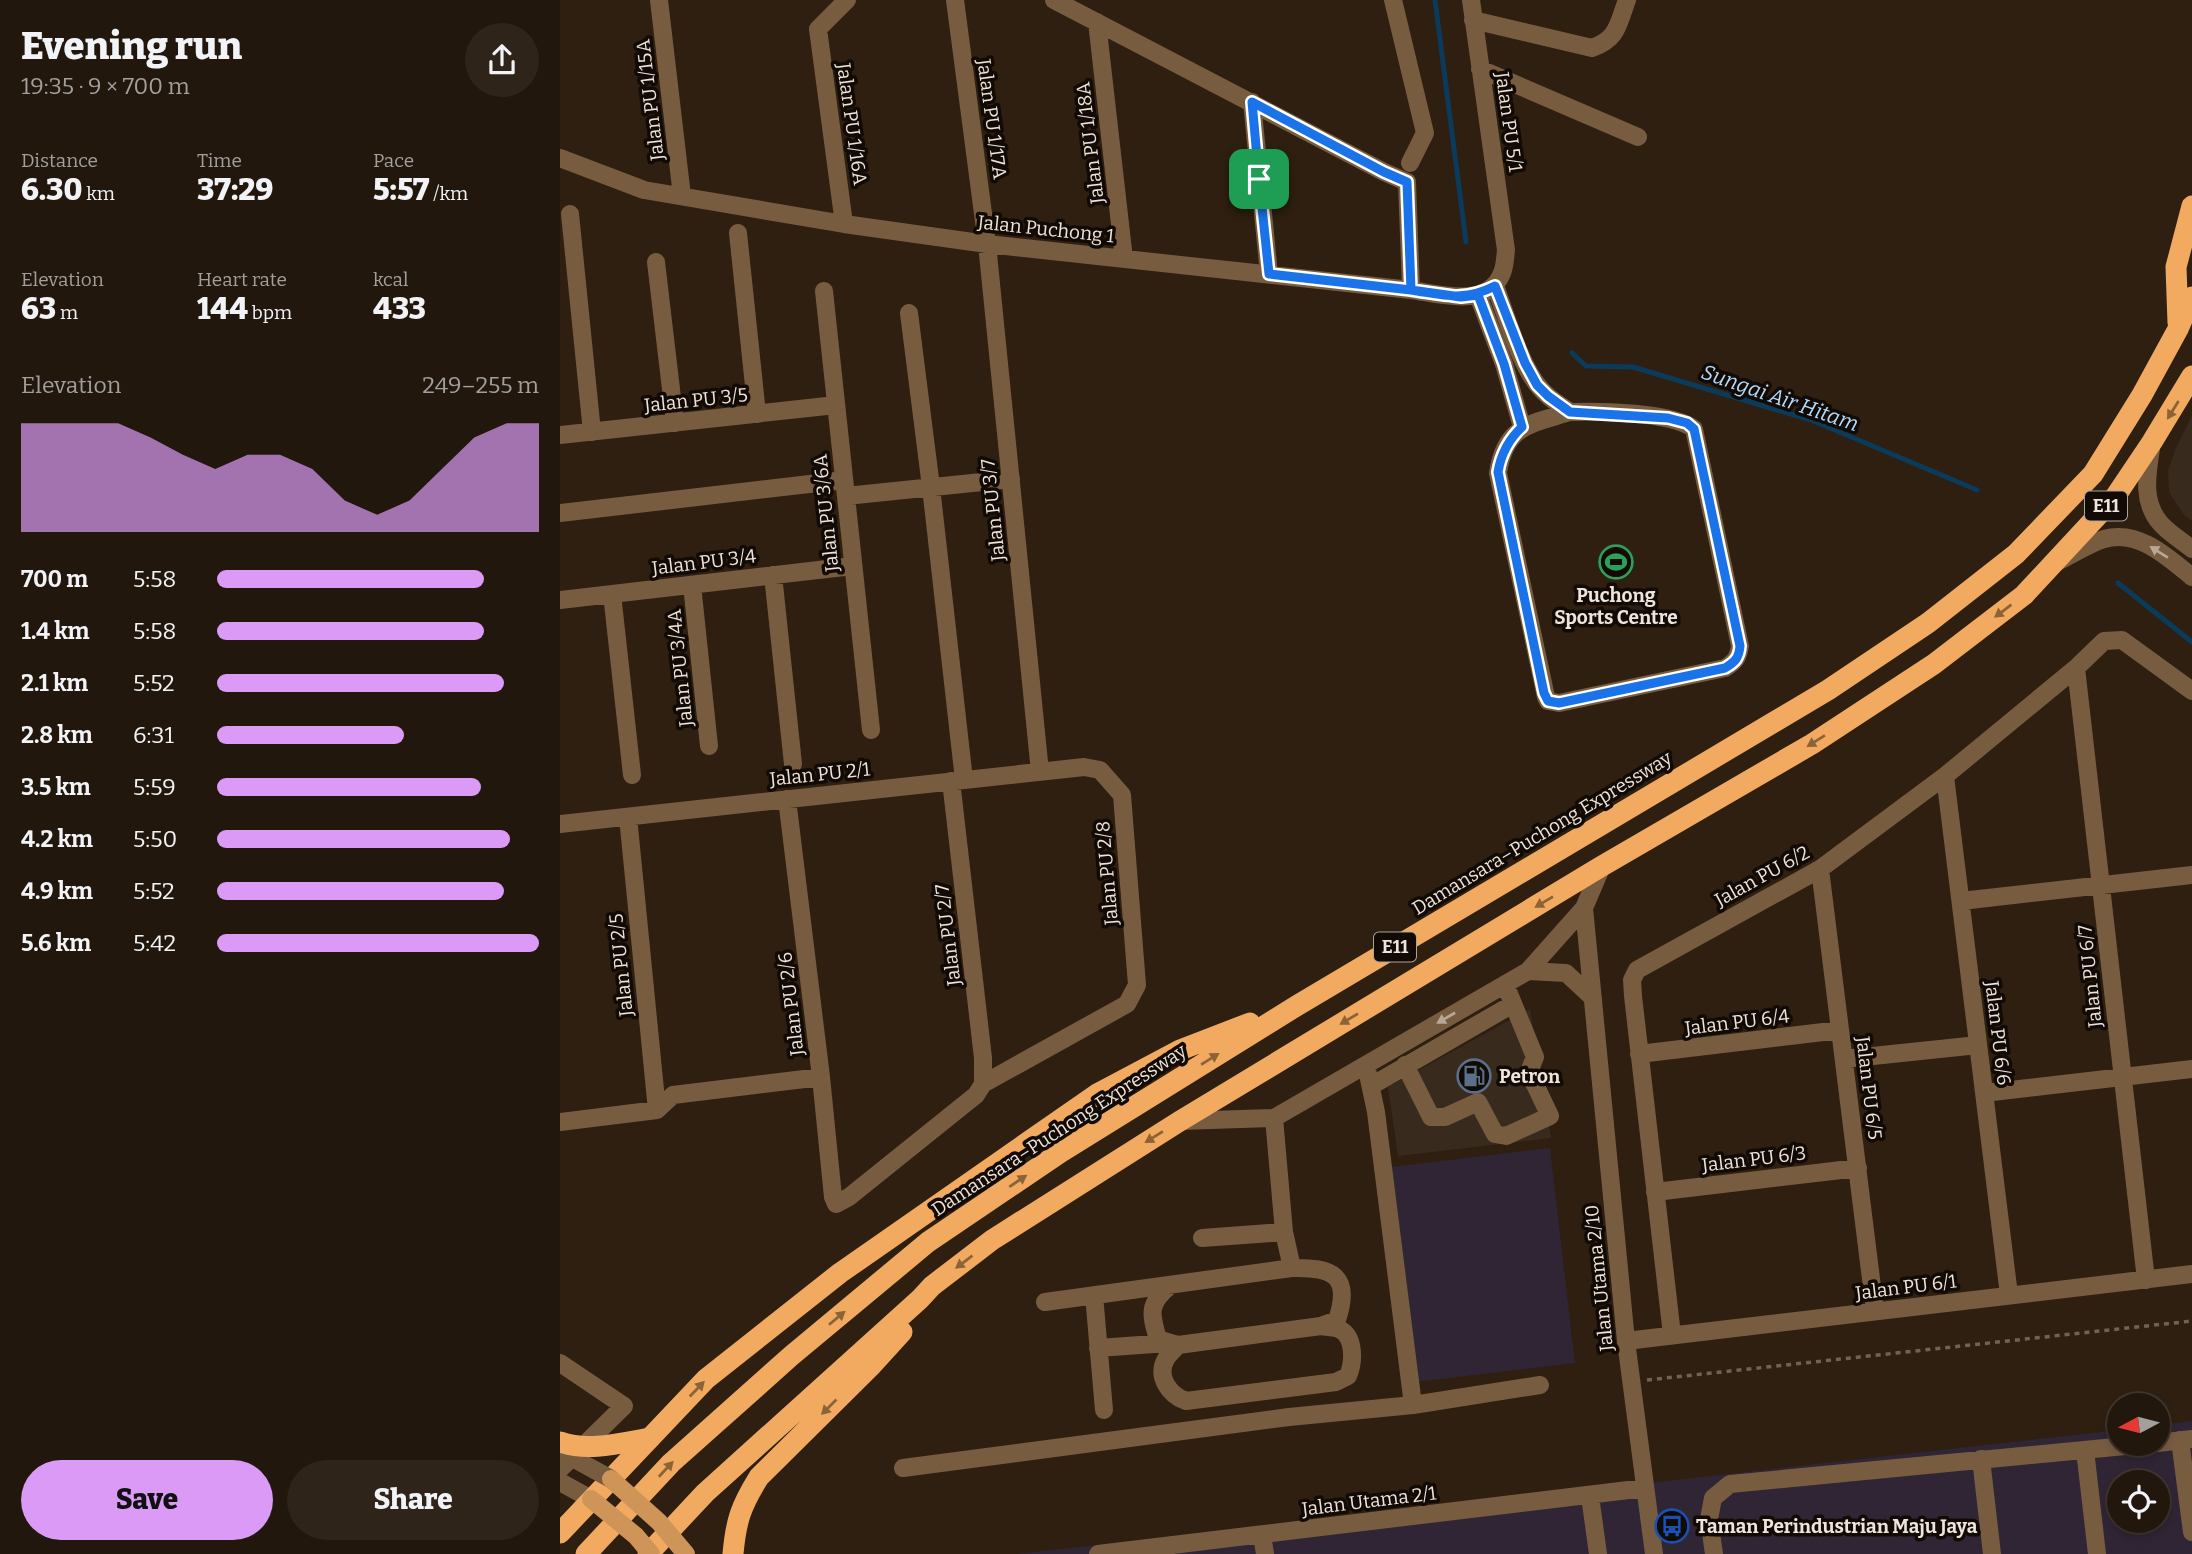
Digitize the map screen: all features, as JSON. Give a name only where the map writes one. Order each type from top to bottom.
[{"type":"highway","points":[[2178,329],[2176,267],[2192,206]]},
{"type":"highway","name":"Damansara–Puchong Expressway","points":[[586,1554],[671,1463],[791,1356],[928,1242],[1061,1152],[1298,1005],[1828,690],[1928,623],[2016,554],[2093,474],[2142,395],[2192,297]]},
{"type":"highway","name":"E11","points":[[650,1554],[705,1493],[920,1300],[932,1286],[992,1240],[1180,1121],[1602,866],[1812,744],[1934,664],[2024,595],[2115,497],[2192,376]]},
{"type":"highway","points":[[560,1533],[706,1380],[839,1273],[1097,1094],[1180,1050],[1298,1005]]},
{"type":"highway","points":[[733,1554],[736,1524],[745,1500],[759,1477],[872,1365],[902,1332],[920,1300]]},
{"type":"highway","points":[[560,1442],[605,1446],[650,1438]]},
{"type":"main road","points":[[611,1479],[659,1522],[686,1554]]},
{"type":"main road","points":[[591,1499],[636,1536],[650,1554]]},
{"type":"street","name":"Jalan PU 1/15A","points":[[659,0],[682,196]]},
{"type":"street","name":"Jalan PU 1/16A","points":[[844,224],[818,29],[848,0]]},
{"type":"street","name":"Jalan PU 1/17A","points":[[954,0],[987,244]]},
{"type":"street","points":[[1054,0],[1407,182],[1411,290]]},
{"type":"street","points":[[1394,0],[1425,133],[1410,163]]},
{"type":"street","name":"Jalan PU 5/1","points":[[1471,0],[1506,250],[1503,271],[1495,286]]},
{"type":"street","points":[[1473,20],[1592,48],[1606,43],[1616,30],[1627,0]]},
{"type":"street","name":"Jalan PU 1/18A","points":[[1097,22],[1124,259]]},
{"type":"street","points":[[1480,69],[1638,137]]},
{"type":"street","points":[[1252,102],[1269,274]]},
{"type":"street","name":"Jalan Puchong 1","points":[[560,158],[643,190],[844,224],[987,244],[1461,297],[1478,295],[1495,286]]},
{"type":"street","points":[[570,214],[592,432]]},
{"type":"street","points":[[738,233],[757,414]]},
{"type":"street","name":"Jalan PU 3/7","points":[[987,244],[1040,772]]},
{"type":"street","points":[[656,262],[675,423]]},
{"type":"street","points":[[1495,286],[1525,363],[1537,385],[1570,412]]},
{"type":"street","name":"Jalan PU 3/6A","points":[[824,291],[871,730]]},
{"type":"street","points":[[1478,295],[1504,364],[1522,427]]},
{"type":"street","name":"Jalan PU 2/7","points":[[909,313],[931,487],[983,1058],[983,1084]]},
{"type":"street","name":"Jalan PU 3/5","points":[[560,435],[836,405]]},
{"type":"street","points":[[1570,412],[1668,418],[1687,423],[1694,429],[1740,646],[1739,656],[1734,663],[1725,668],[1559,703],[1548,701],[1544,693],[1498,472],[1500,459],[1508,443],[1522,427],[1570,412]]},
{"type":"street","points":[[2152,442],[2147,498],[2160,523],[2192,549]]},
{"type":"street","points":[[560,513],[845,488],[931,487],[1011,480]]},
{"type":"street","points":[[2053,564],[2104,539],[2134,538],[2161,552],[2192,577]]},
{"type":"street","name":"Jalan PU 3/4","points":[[560,600],[853,566]]},
{"type":"street","points":[[773,575],[793,764]]},
{"type":"street","name":"Jalan PU 3/4A","points":[[692,585],[709,746]]},
{"type":"street","points":[[612,594],[632,775]]},
{"type":"street","name":"Jalan PU 6/2","points":[[1672,1335],[1632,985],[1637,970],[1820,869],[1945,776],[2076,668],[2104,641],[2122,640],[2192,691]]},
{"type":"street","name":"Jalan PU 6/7","points":[[2076,668],[2146,1280]]},
{"type":"street","name":"Jalan PU 2/1","points":[[560,824],[1084,767]]},
{"type":"street","name":"Jalan PU 2/8","points":[[983,1084],[1127,1004],[1137,985],[1122,795],[1100,770],[1084,767]]},
{"type":"street","name":"Jalan PU 6/6","points":[[1945,776],[2009,1295]]},
{"type":"street","name":"Jalan PU 2/6","points":[[787,799],[833,1198],[836,1204],[849,1197],[976,1095],[983,1084]]},
{"type":"street","name":"Jalan PU 2/5","points":[[628,817],[657,1110]]},
{"type":"street","name":"Jalan Utama 2/10","points":[[1602,866],[1584,908],[1626,1341],[1654,1554]]},
{"type":"street","name":"Jalan PU 6/5","points":[[1820,869],[1875,1311]]},
{"type":"street","points":[[1961,901],[2192,875]]},
{"type":"street","points":[[1180,1121],[1274,1118],[1528,971],[1584,908]]},
{"type":"street","points":[[1528,971],[1566,972],[1593,998]]},
{"type":"street","points":[[1405,1065],[1431,1117],[1445,1117],[1478,1102],[1495,1134],[1506,1136],[1550,1116],[1529,1072],[1535,1056],[1505,984]]},
{"type":"street","points":[[1371,1086],[1513,1004]]},
{"type":"street","name":"Jalan PU 6/4","points":[[1639,1054],[1840,1030]]},
{"type":"street","points":[[1844,1059],[1978,1045]]},
{"type":"street","points":[[1366,1065],[1376,1112],[1413,1405]]},
{"type":"street","points":[[1984,1093],[2192,1069]]},
{"type":"street","points":[[560,1122],[657,1110],[673,1095],[821,1077]]},
{"type":"street","points":[[1274,1118],[1284,1232],[1292,1268]]},
{"type":"street","name":"Jalan PU 6/3","points":[[1656,1192],[1858,1168]]},
{"type":"street","points":[[1202,1238],[1284,1232]]},
{"type":"street","points":[[1045,1302],[1292,1268],[1332,1272],[1342,1292],[1341,1307],[1336,1320],[1321,1326],[1173,1344],[1098,1348]]},
{"type":"street","name":"Jalan PU 6/1","points":[[1626,1341],[2192,1274]]},
{"type":"street","points":[[1171,1285],[1161,1293],[1151,1316],[1158,1339],[1173,1344]]},
{"type":"street","points":[[1094,1295],[1104,1410]]},
{"type":"street","points":[[1173,1344],[1162,1372],[1166,1386],[1176,1398],[1186,1401],[1336,1382],[1348,1376],[1352,1368],[1348,1337],[1341,1330],[1321,1326]]},
{"type":"street","points":[[560,1363],[624,1406],[560,1469]]},
{"type":"street","points":[[903,1468],[1289,1417],[1413,1405],[1540,1385]]},
{"type":"street","points":[[2186,1440],[2192,1532]]},
{"type":"street","points":[[1714,1554],[1709,1519],[1713,1499],[1730,1484],[2107,1448]]},
{"type":"street","points":[[2085,1450],[2097,1554]]},
{"type":"street","points":[[560,1451],[611,1479]]},
{"type":"street","points":[[1981,1459],[1992,1554]]},
{"type":"street","points":[[560,1482],[591,1499]]},
{"type":"street","name":"Jalan Utama 2/1","points":[[1098,1554],[1645,1488]]},
{"type":"street","points":[[1590,1496],[1598,1554]]},
{"type":"street","points":[[1262,1535],[1265,1554]]},
{"type":"path","points":[[1631,1382],[2192,1321]]},
{"type":"shaded area","points":[[2192,416],[2192,521],[2184,515],[2169,492],[2168,471]]},
{"type":"shaded area","points":[[1530,1009],[1551,1138],[1398,1156],[1388,1087]]},
{"type":"shaded area","points":[[1550,1148],[1575,1363],[1416,1382],[1391,1167]]},
{"type":"shaded area","points":[[2192,1421],[2192,1554],[1017,1554],[2107,1431],[2107,1456],[2170,1456],[2170,1424]]},
{"type":"waterway","name":"Sungai Air Hitam","points":[[1435,0],[1466,242]]},
{"type":"waterway","name":"Sungai Air Hitam","points":[[1572,353],[1586,366],[1633,367],[1811,420],[1977,490]]},
{"type":"waterway","name":"Sungai Air Hitam","points":[[2118,583],[2192,642]]},
{"type":"place","name":"Puchong Sports Centre","points":[[1616,562]]},
{"type":"place","name":"Petron","points":[[1474,1076]]},
{"type":"place","name":"Taman Perindustrian Maju Jaya","points":[[1672,1526]]},
{"type":"route","points":[[1259,179],[1252,102],[1407,182],[1411,290],[1461,297],[1478,295],[1495,286],[1525,363],[1537,385],[1548,396],[1570,412],[1668,418],[1687,423],[1694,429],[1740,646],[1739,656],[1734,663],[1725,668],[1559,703],[1548,701],[1544,693],[1498,472],[1500,459],[1508,443],[1522,427],[1504,364],[1478,295],[1461,297],[1269,274],[1259,179]]}]
